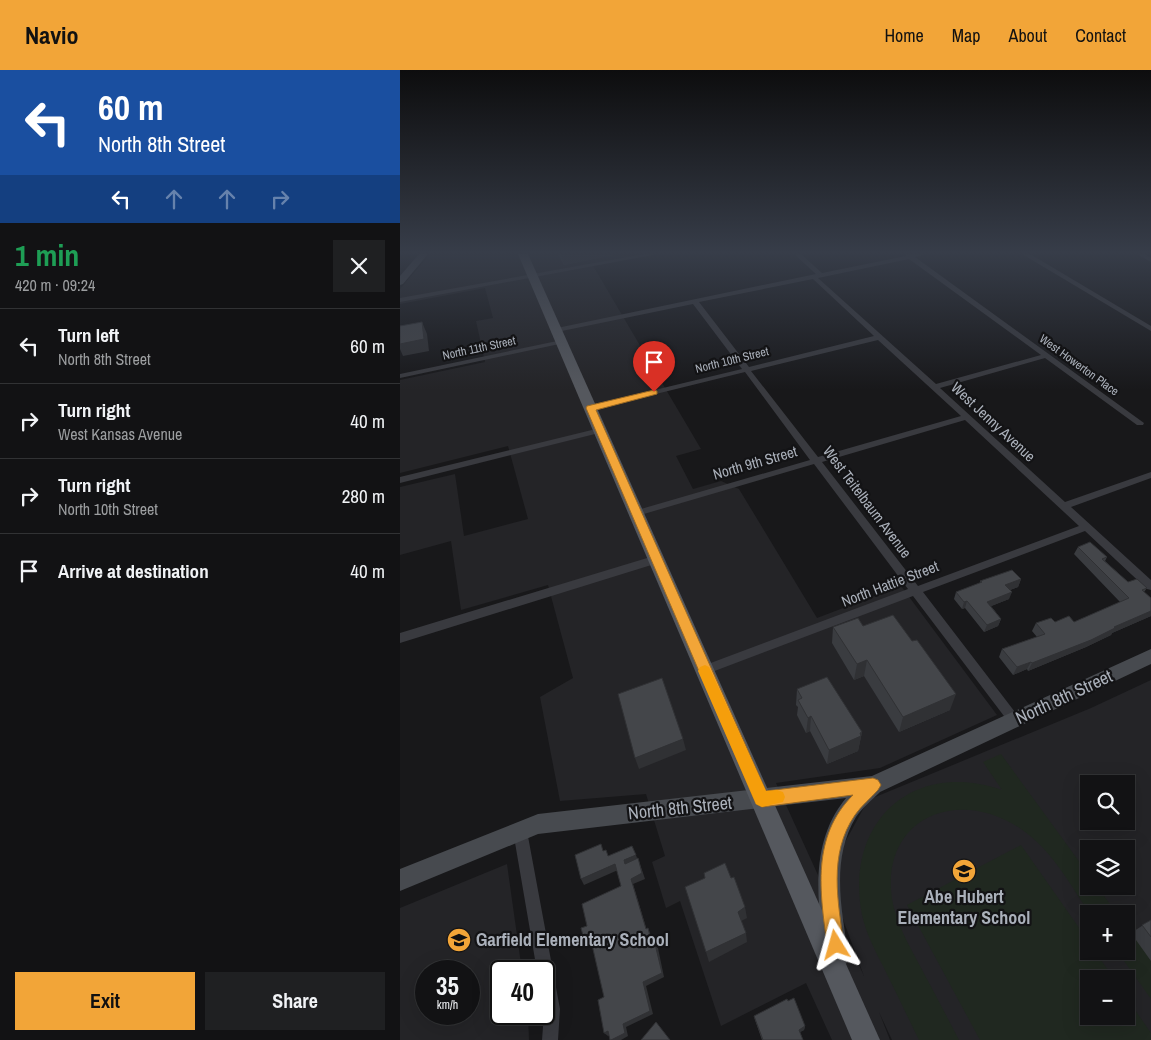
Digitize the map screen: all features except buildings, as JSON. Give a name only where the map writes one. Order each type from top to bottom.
[{"type":"main road","points":[[543,299],[866,1040]]},
{"type":"street","name":"North 11th Street","points":[[400,376],[708,299]]},
{"type":"street","name":"West Jenny Avenue","points":[[842,299],[880,337],[1151,586]]},
{"type":"street","name":"West Howerton Place","points":[[969,299],[1140,423]]},
{"type":"street","points":[[1101,299],[1151,329]]},
{"type":"street","name":"West Teitelbaum Avenue","points":[[695,302],[1014,720]]},
{"type":"street","name":"North 10th Street","points":[[591,408],[880,337]]},
{"type":"street","points":[[934,387],[1047,355]]},
{"type":"street","name":"North 9th Street","points":[[637,513],[967,417]]},
{"type":"street","points":[[400,480],[600,430]]},
{"type":"street","points":[[1064,506],[1151,475]]},
{"type":"street","name":"North Hattie Street","points":[[704,670],[1086,527]]},
{"type":"street","points":[[400,638],[657,559]]},
{"type":"street","name":"North 8th Street","points":[[400,880],[538,824],[873,785],[1151,656]]},
{"type":"street","points":[[841,982],[828,890],[833,841],[850,809],[873,785]]},
{"type":"street","points":[[520,831],[552,1009],[550,1040]]},
{"type":"shaded area","points":[[400,299],[425,299],[400,304]]},
{"type":"shaded area","points":[[488,299],[613,299],[701,449],[676,456],[693,489],[721,481],[739,489],[817,618],[901,586],[997,715],[880,768],[776,783],[864,976],[841,914],[838,855],[868,800],[1091,708],[1151,680],[1151,1040],[892,1040],[879,1012],[890,1040],[832,1040],[806,983],[721,1026],[680,901],[666,908],[652,862],[665,856],[646,794],[560,801],[540,697],[573,678],[548,585],[461,610],[451,541],[400,555],[400,487],[455,474],[464,536],[528,519],[508,446],[400,473],[400,380],[485,362],[476,321],[493,318]]},
{"type":"shaded area","points":[[1001,754],[1080,863],[1080,895],[1103,895],[1111,905],[1084,905],[1042,846],[1021,829],[997,816],[973,810],[950,811],[929,817],[911,829],[898,847],[892,871],[892,899],[903,934],[959,1040],[919,1040],[864,922],[859,882],[864,852],[875,827],[892,806],[913,792],[940,784],[969,783],[1002,790],[983,762]]},
{"type":"shaded area","points":[[1021,845],[1080,929],[1080,960],[1101,960],[1108,970],[1080,970],[1080,1025],[1135,1025],[1135,1010],[1151,1033],[1151,1040],[980,1040],[907,905]]},
{"type":"shaded area","name":"Garfield Elementary School","points":[[507,864],[520,960],[490,960],[490,1025],[528,1025],[529,1040],[400,1040],[400,908]]},
{"type":"shaded area","points":[[1135,938],[1151,959],[1151,999],[1135,976],[1135,970],[1130,970],[1123,960],[1135,960]]},
{"type":"slow traffic","points":[[705,671],[762,799],[777,797]]},
{"type":"place","name":"Abe Hubert Elementary School","points":[[964,871]]},
{"type":"place","name":"Garfield Elementary School","points":[[459,940]]},
{"type":"route","points":[[654,392],[591,408],[762,799],[873,785],[850,809],[833,841],[828,890],[836,945]]}]
